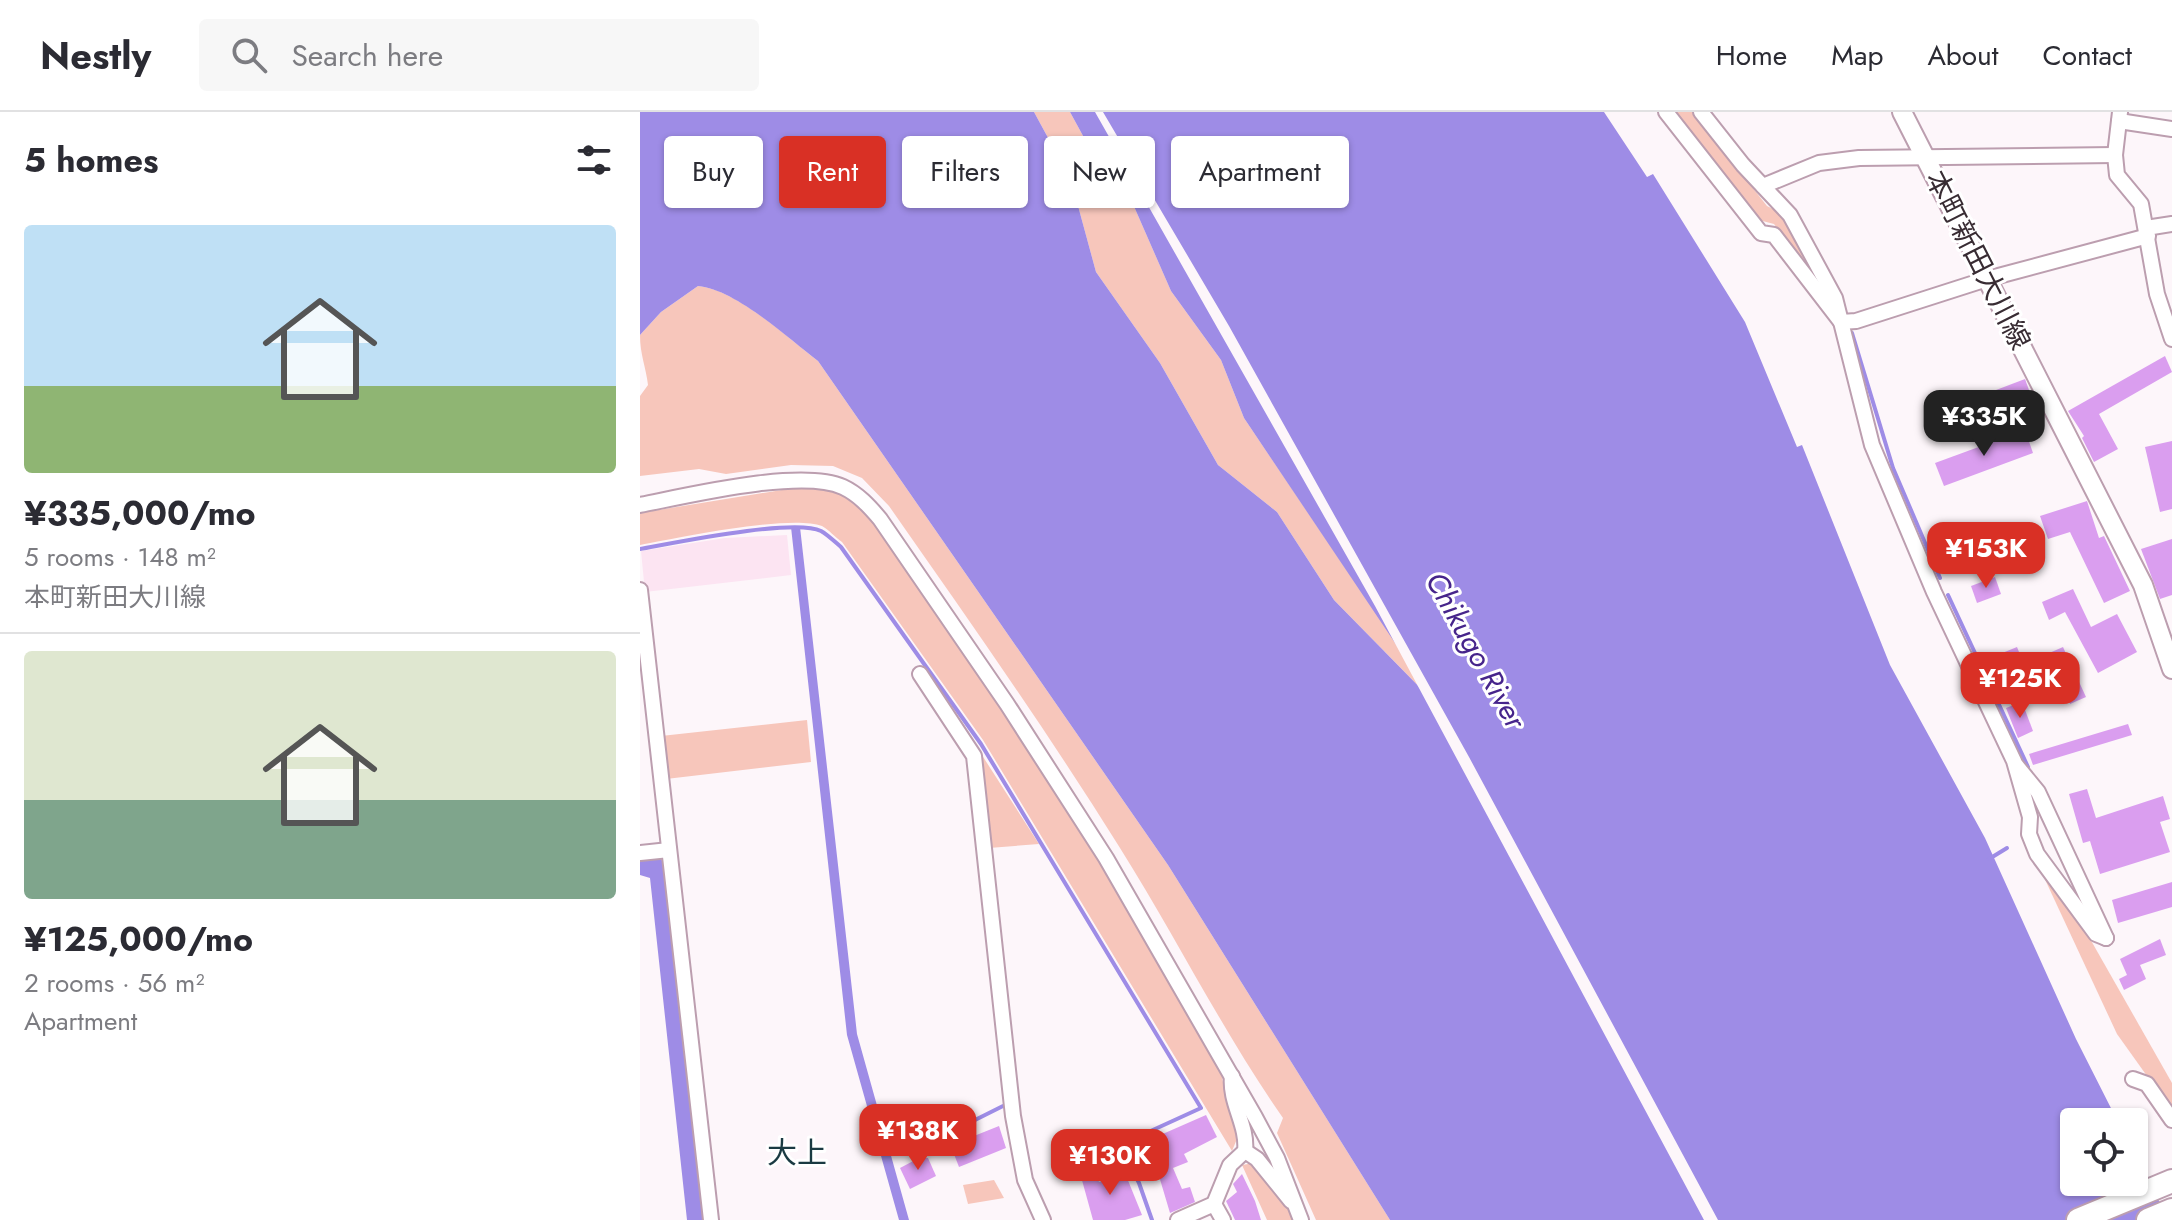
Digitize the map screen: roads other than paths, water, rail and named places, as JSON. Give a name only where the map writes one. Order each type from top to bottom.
[{"type":"highway","points":[[2078,1220],[2172,1181]]},
{"type":"highway","points":[[2148,1220],[2172,1210]]},
{"type":"main road","name":"本町新田大川線","points":[[1902,112],[2143,585],[2172,669]]},
{"type":"street","points":[[1666,112],[1761,233],[1774,235],[1841,322]]},
{"type":"street","points":[[1701,112],[1790,215],[1807,241],[1835,298],[1872,445],[1885,480],[2014,761],[2030,817],[2029,834],[2037,854],[2096,934],[2106,938],[2038,792],[2014,761]]},
{"type":"street","points":[[2172,129],[2120,116],[2115,155],[2117,175],[2141,204],[2157,294],[2172,339]]},
{"type":"street","points":[[1763,186],[1819,163],[1859,158],[2115,155]]},
{"type":"street","points":[[1841,322],[1856,321],[2172,224]]},
{"type":"street","points":[[640,505],[793,481],[821,480],[842,486],[862,498],[880,519],[1057,781],[1176,975],[1277,1158],[1301,1220]]},
{"type":"street","points":[[640,590],[711,1220]]},
{"type":"street","points":[[920,674],[974,756],[1013,1116],[1025,1180],[1043,1220]]},
{"type":"street","points":[[640,853],[669,850]]},
{"type":"street","points":[[1232,1076],[1230,1094],[1243,1131],[1245,1151]]},
{"type":"street","points":[[2133,1079],[2147,1084],[2172,1120]]},
{"type":"street","points":[[1178,1220],[1214,1204],[1230,1165],[1245,1151]]},
{"type":"street","points":[[1245,1151],[1257,1159],[1294,1204]]},
{"type":"street","points":[[1214,1204],[1223,1220]]},
{"type":"water","name":"Chikugo River","points":[[640,112],[1034,112],[1047,136],[1044,136],[1044,208],[1079,208],[1096,272],[1160,363],[1218,465],[1277,512],[1334,600],[1436,704],[1244,418],[1221,360],[1171,291],[1135,208],[1155,208],[1155,136],[1083,136],[1070,112],[1604,112],[1647,177],[1653,174],[1745,322],[1797,447],[1802,445],[1890,665],[1985,838],[2076,1039],[2111,1108],[2060,1108],[2060,1196],[2148,1196],[2148,1180],[2169,1220],[1390,1220],[1168,865],[818,361],[744,305],[713,289],[698,286],[661,312],[640,335]]},
{"type":"water","points":[[791,527],[800,527],[857,1034],[909,1220],[899,1220],[847,1035]]},
{"type":"water","points":[[659,858],[664,862],[703,1220],[687,1220],[650,878],[640,875],[640,860]]},
{"type":"waterway","points":[[1852,333],[1893,468],[1940,578]]},
{"type":"waterway","points":[[640,549],[786,527],[821,531],[841,547],[981,744],[1201,1108],[1120,1145],[1139,1183],[1152,1220]]},
{"type":"waterway","points":[[1948,595],[2028,767]]},
{"type":"waterway","points":[[1989,859],[2007,848]]},
{"type":"waterway","points":[[890,1151],[957,1129],[1003,1106]]},
{"type":"district","name":"大上","points":[[797,1152]]}]
